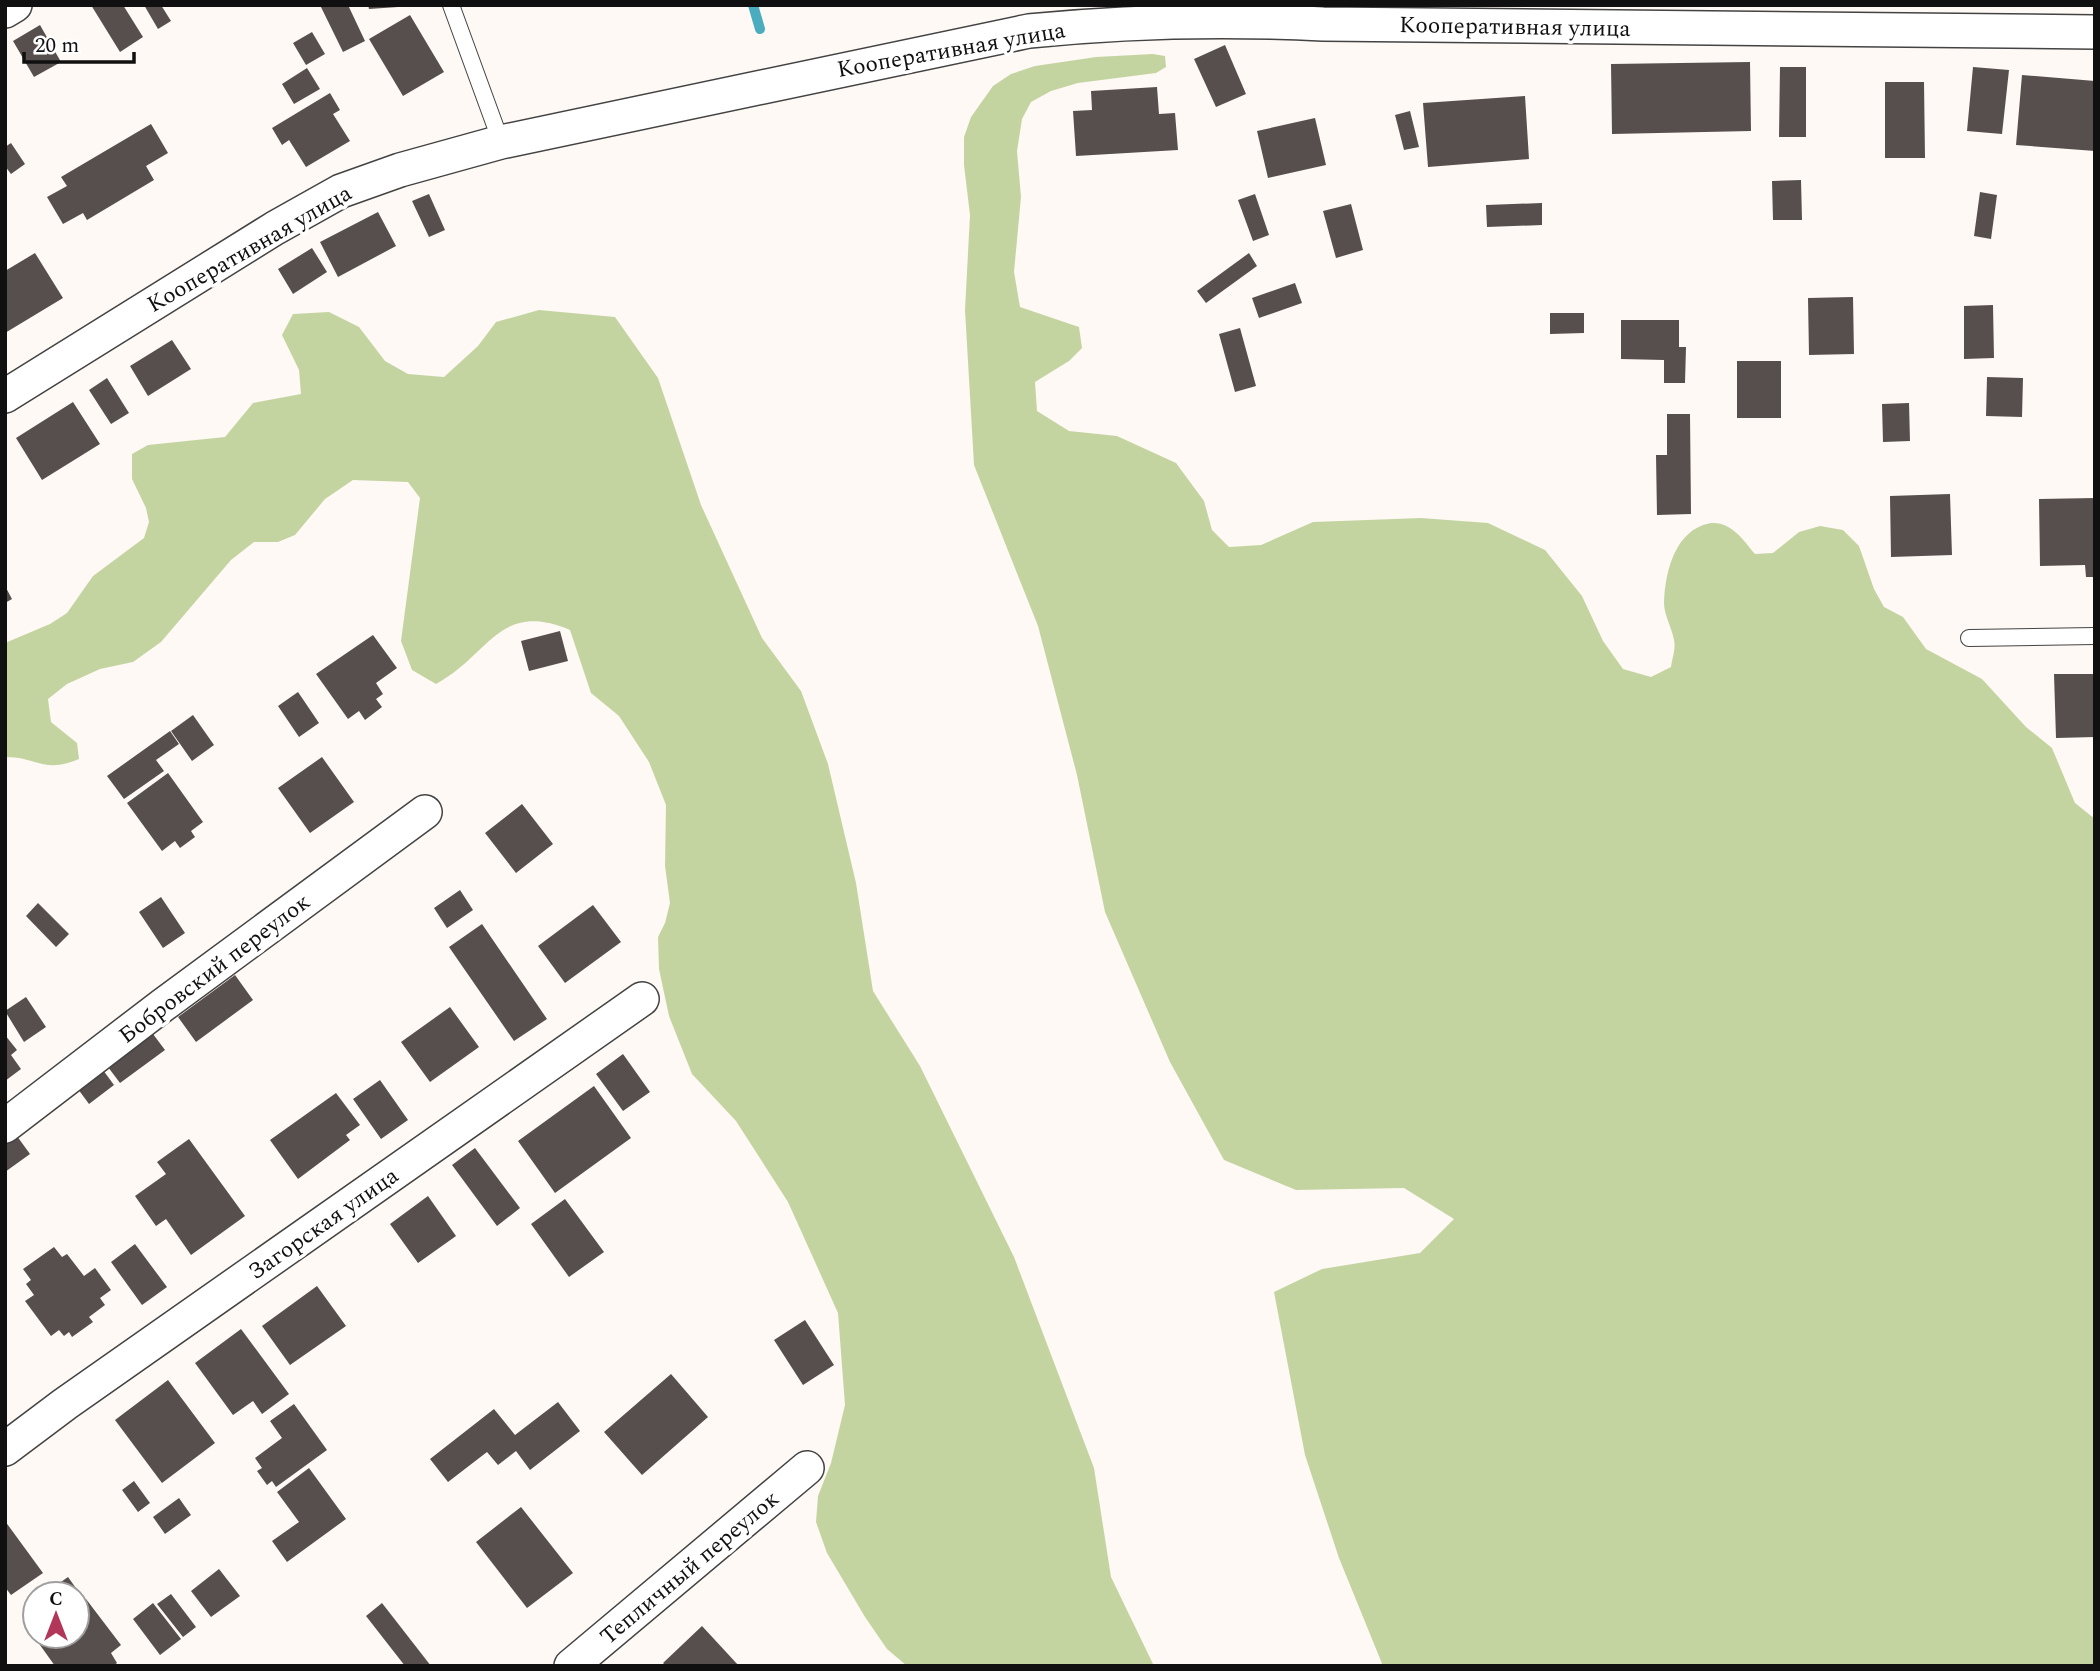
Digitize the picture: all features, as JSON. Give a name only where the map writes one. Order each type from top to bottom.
[{"type":"street","points":[[5,11],[15,5]]},
{"type":"street","name":"Кооперативная улица","points":[[5,396],[275,228],[341,191],[400,170],[501,142],[1029,31],[1175,20],[1323,15],[2095,32]]},
{"type":"street","name":"Бобровский переулок","points":[[5,1126],[163,1005],[425,812]]},
{"type":"street","name":"Загорская улица","points":[[5,1449],[65,1404],[642,999]]},
{"type":"street","name":"Тепличный переулок","points":[[570,1666],[807,1468]]},
{"type":"lane","points":[[451,5],[501,142]]},
{"type":"lane","points":[[1969,638],[2095,636]]},
{"type":"green space","points":[[1153,54],[1165,56],[1166,67],[1156,73],[1078,83],[1051,91],[1031,102],[1022,119],[1017,151],[1021,197],[1014,272],[1020,307],[1079,327],[1082,348],[1069,361],[1035,382],[1037,411],[1069,431],[1117,436],[1176,463],[1204,501],[1212,530],[1229,547],[1261,545],[1313,522],[1421,518],[1488,523],[1545,550],[1582,596],[1603,641],[1623,669],[1651,677],[1671,667],[1674,643],[1664,608],[1666,581],[1678,547],[1693,530],[1712,523],[1727,526],[1739,535],[1755,554],[1773,553],[1799,532],[1820,526],[1843,530],[1859,546],[1874,589],[1884,607],[1903,617],[1926,649],[1982,679],[2026,727],[2052,748],[2075,803],[2095,819],[2095,1666],[1383,1666],[1339,1558],[1305,1455],[1274,1292],[1322,1269],[1420,1253],[1454,1219],[1404,1188],[1296,1190],[1224,1160],[1170,1062],[1105,912],[1077,775],[1038,626],[974,465],[965,310],[970,215],[964,165],[964,137],[971,117],[993,86],[1011,74],[1035,66],[1096,57]]},
{"type":"green space","points":[[539,310],[615,317],[658,378],[701,505],[762,638],[801,691],[828,764],[856,883],[873,991],[920,1066],[1014,1257],[1094,1468],[1111,1577],[1154,1666],[907,1666],[887,1649],[865,1617],[827,1553],[816,1522],[818,1496],[831,1463],[845,1405],[838,1313],[788,1202],[736,1121],[692,1074],[669,1016],[659,969],[658,937],[670,903],[665,866],[666,805],[649,762],[619,716],[591,693],[570,630],[546,623],[527,622],[511,626],[436,684],[412,670],[401,641],[420,498],[408,482],[353,480],[325,499],[295,535],[278,542],[254,542],[231,560],[161,642],[133,662],[100,669],[67,684],[48,699],[51,722],[77,743],[79,759],[48,765],[5,757],[5,643],[50,624],[67,613],[93,576],[144,538],[149,522],[146,508],[132,479],[132,454],[148,445],[225,437],[253,403],[301,394],[299,370],[282,335],[293,314],[329,312],[359,327],[385,361],[408,374],[444,377],[478,346],[496,322]]},
{"type":"building","points":[[91,5],[123,5],[143,37],[120,52]]},
{"type":"building","points":[[144,5],[161,5],[171,21],[158,29]]},
{"type":"building","points":[[320,5],[348,5],[365,41],[343,52]]},
{"type":"building","points":[[368,5],[397,5],[398,7],[369,9]]},
{"type":"building","points":[[410,15],[444,72],[403,96],[369,39]]},
{"type":"building","points":[[40,25],[61,62],[34,77],[13,41]]},
{"type":"building","points":[[312,32],[325,54],[306,65],[293,43]]},
{"type":"building","points":[[1225,45],[1246,94],[1216,107],[1194,59]]},
{"type":"building","points":[[1750,62],[1751,131],[1612,134],[1611,64]]},
{"type":"building","points":[[1780,67],[1806,67],[1806,137],[1779,137]]},
{"type":"building","points":[[1973,67],[2009,70],[2002,134],[1967,131]]},
{"type":"building","points":[[307,68],[320,89],[294,104],[282,84]]},
{"type":"building","points":[[2022,75],[2095,81],[2095,151],[2016,145]]},
{"type":"building","points":[[1885,82],[1924,82],[1925,158],[1885,158]]},
{"type":"building","points":[[1157,87],[1159,114],[1175,113],[1178,150],[1076,156],[1073,111],[1092,110],[1091,91]]},
{"type":"building","points":[[330,93],[340,110],[333,114],[350,141],[306,167],[289,140],[282,145],[272,128]]},
{"type":"building","points":[[1525,96],[1529,159],[1428,167],[1423,103]]},
{"type":"building","points":[[1410,111],[1419,147],[1404,150],[1395,115]]},
{"type":"building","points":[[1315,118],[1326,165],[1268,178],[1257,131]]},
{"type":"building","points":[[151,124],[168,153],[146,166],[154,180],[87,220],[83,213],[63,224],[47,197],[67,186],[61,177]]},
{"type":"building","points":[[11,143],[25,164],[11,174],[5,166],[5,147]]},
{"type":"building","points":[[1801,180],[1802,220],[1773,220],[1772,181]]},
{"type":"building","points":[[1980,192],[1997,195],[1991,239],[1974,236]]},
{"type":"building","points":[[429,194],[445,230],[429,237],[412,201]]},
{"type":"building","points":[[1255,194],[1269,235],[1253,241],[1238,200]]},
{"type":"building","points":[[1542,203],[1542,225],[1487,227],[1486,205]]},
{"type":"building","points":[[1351,204],[1363,250],[1336,258],[1323,211]]},
{"type":"building","points":[[378,212],[396,246],[338,277],[320,242]]},
{"type":"building","points":[[312,248],[327,272],[293,294],[278,269]]},
{"type":"building","points":[[35,253],[63,298],[5,333],[5,271]]},
{"type":"building","points":[[1249,253],[1257,266],[1206,303],[1197,291]]},
{"type":"building","points":[[1295,283],[1302,303],[1259,318],[1252,298]]},
{"type":"building","points":[[1853,297],[1854,354],[1809,355],[1808,298]]},
{"type":"building","points":[[1993,305],[1994,358],[1964,359],[1964,306]]},
{"type":"building","points":[[1550,313],[1584,313],[1584,333],[1550,334]]},
{"type":"building","points":[[1621,320],[1679,320],[1679,347],[1686,347],[1685,383],[1664,383],[1664,360],[1621,359]]},
{"type":"building","points":[[1240,328],[1256,386],[1235,392],[1219,334]]},
{"type":"building","points":[[172,340],[191,369],[148,396],[130,366]]},
{"type":"building","points":[[1737,361],[1781,361],[1781,418],[1737,418]]},
{"type":"building","points":[[1987,377],[2023,378],[2022,417],[1986,416]]},
{"type":"building","points":[[107,378],[129,413],[111,424],[89,390]]},
{"type":"building","points":[[73,402],[100,444],[42,480],[16,438]]},
{"type":"building","points":[[1909,403],[1910,441],[1883,442],[1882,404]]},
{"type":"building","points":[[1667,414],[1690,414],[1691,514],[1657,515],[1656,455],[1667,455]]},
{"type":"building","points":[[1950,494],[1952,555],[1891,557],[1890,496]]},
{"type":"building","points":[[2095,498],[2095,577],[2086,577],[2085,565],[2040,566],[2039,499]]},
{"type":"building","points":[[5,586],[12,599],[5,603]]},
{"type":"building","points":[[560,631],[568,661],[529,671],[521,641]]},
{"type":"building","points":[[373,635],[397,668],[376,683],[383,694],[376,699],[382,707],[365,720],[359,711],[348,719],[316,674]]},
{"type":"building","points":[[2054,674],[2095,674],[2095,737],[2056,738]]},
{"type":"building","points":[[298,692],[319,723],[299,737],[278,706]]},
{"type":"building","points":[[193,715],[214,745],[192,761],[171,731]]},
{"type":"building","points":[[170,731],[179,744],[156,760],[164,771],[124,799],[107,776]]},
{"type":"building","points":[[322,757],[354,802],[310,833],[278,788]]},
{"type":"building","points":[[168,773],[203,822],[191,831],[195,837],[180,848],[175,841],[162,851],[127,803]]},
{"type":"building","points":[[522,804],[553,844],[516,873],[485,833]]},
{"type":"building","points":[[460,890],[473,910],[447,928],[434,908]]},
{"type":"building","points":[[161,897],[185,933],[163,948],[139,912]]},
{"type":"building","points":[[38,903],[69,934],[56,947],[26,916]]},
{"type":"building","points":[[593,905],[621,942],[565,983],[538,946]]},
{"type":"building","points":[[482,924],[547,1019],[514,1041],[449,947]]},
{"type":"building","points":[[235,975],[253,1000],[196,1042],[178,1017]]},
{"type":"building","points":[[26,997],[46,1027],[24,1042],[5,1011]]},
{"type":"building","points":[[450,1007],[479,1047],[430,1082],[401,1042]]},
{"type":"building","points":[[150,1030],[165,1050],[120,1083],[105,1063]]},
{"type":"building","points":[[5,1035],[17,1050],[11,1055],[21,1069],[5,1081]]},
{"type":"building","points":[[623,1054],[650,1092],[623,1111],[596,1074]]},
{"type":"building","points":[[100,1066],[114,1085],[89,1104],[75,1085]]},
{"type":"building","points":[[380,1080],[408,1120],[381,1139],[353,1099]]},
{"type":"building","points":[[594,1086],[631,1138],[555,1193],[518,1141]]},
{"type":"building","points":[[336,1093],[360,1125],[346,1135],[350,1140],[298,1179],[270,1140]]},
{"type":"building","points":[[14,1132],[30,1154],[5,1172],[5,1139]]},
{"type":"building","points":[[189,1139],[245,1216],[191,1255],[166,1219],[156,1226],[135,1196],[166,1174],[157,1162]]},
{"type":"building","points":[[475,1148],[520,1208],[497,1226],[452,1165]]},
{"type":"building","points":[[428,1196],[456,1236],[418,1263],[390,1224]]},
{"type":"building","points":[[565,1199],[604,1252],[569,1277],[531,1224]]},
{"type":"building","points":[[135,1244],[167,1287],[142,1305],[111,1262]]},
{"type":"building","points":[[54,1247],[62,1257],[67,1254],[84,1276],[95,1268],[111,1290],[100,1298],[105,1305],[89,1317],[93,1322],[72,1337],[69,1332],[64,1336],[59,1330],[51,1336],[25,1301],[34,1295],[26,1284],[31,1280],[23,1269]]},
{"type":"building","points":[[317,1286],[346,1326],[290,1365],[262,1326]]},
{"type":"building","points":[[805,1320],[834,1365],[803,1385],[774,1340]]},
{"type":"building","points":[[241,1329],[289,1394],[262,1414],[253,1401],[233,1415],[195,1363]]},
{"type":"building","points":[[671,1374],[708,1417],[642,1475],[604,1432]]},
{"type":"building","points":[[168,1380],[215,1443],[162,1483],[115,1420]]},
{"type":"building","points":[[558,1402],[580,1431],[530,1470],[516,1451],[498,1465],[487,1452],[448,1482],[430,1459],[494,1409],[515,1435]]},
{"type":"building","points":[[294,1404],[327,1450],[276,1487],[272,1481],[267,1485],[257,1471],[262,1468],[255,1458],[282,1438],[270,1421]]},
{"type":"building","points":[[309,1468],[346,1519],[287,1562],[272,1541],[299,1522],[277,1492]]},
{"type":"building","points":[[134,1481],[150,1503],[138,1512],[122,1490]]},
{"type":"building","points":[[179,1498],[191,1515],[165,1534],[153,1517]]},
{"type":"building","points":[[521,1507],[573,1573],[527,1608],[476,1542]]},
{"type":"building","points":[[5,1521],[43,1573],[33,1580],[21,1580],[21,1588],[11,1595],[5,1587]]},
{"type":"building","points":[[219,1569],[240,1596],[211,1617],[191,1591]]},
{"type":"building","points":[[171,1594],[196,1627],[183,1637],[157,1604]]},
{"type":"building","points":[[153,1603],[181,1639],[160,1655],[133,1619]]},
{"type":"building","points":[[382,1603],[431,1666],[405,1666],[366,1616]]},
{"type":"building","points":[[91,1606],[121,1645],[111,1653],[117,1663],[113,1666],[55,1666],[44,1650],[91,1650]]},
{"type":"building","points":[[702,1626],[739,1666],[666,1666],[663,1663]]},
{"type":"waterway","points":[[753,5],[760,29]]}]
